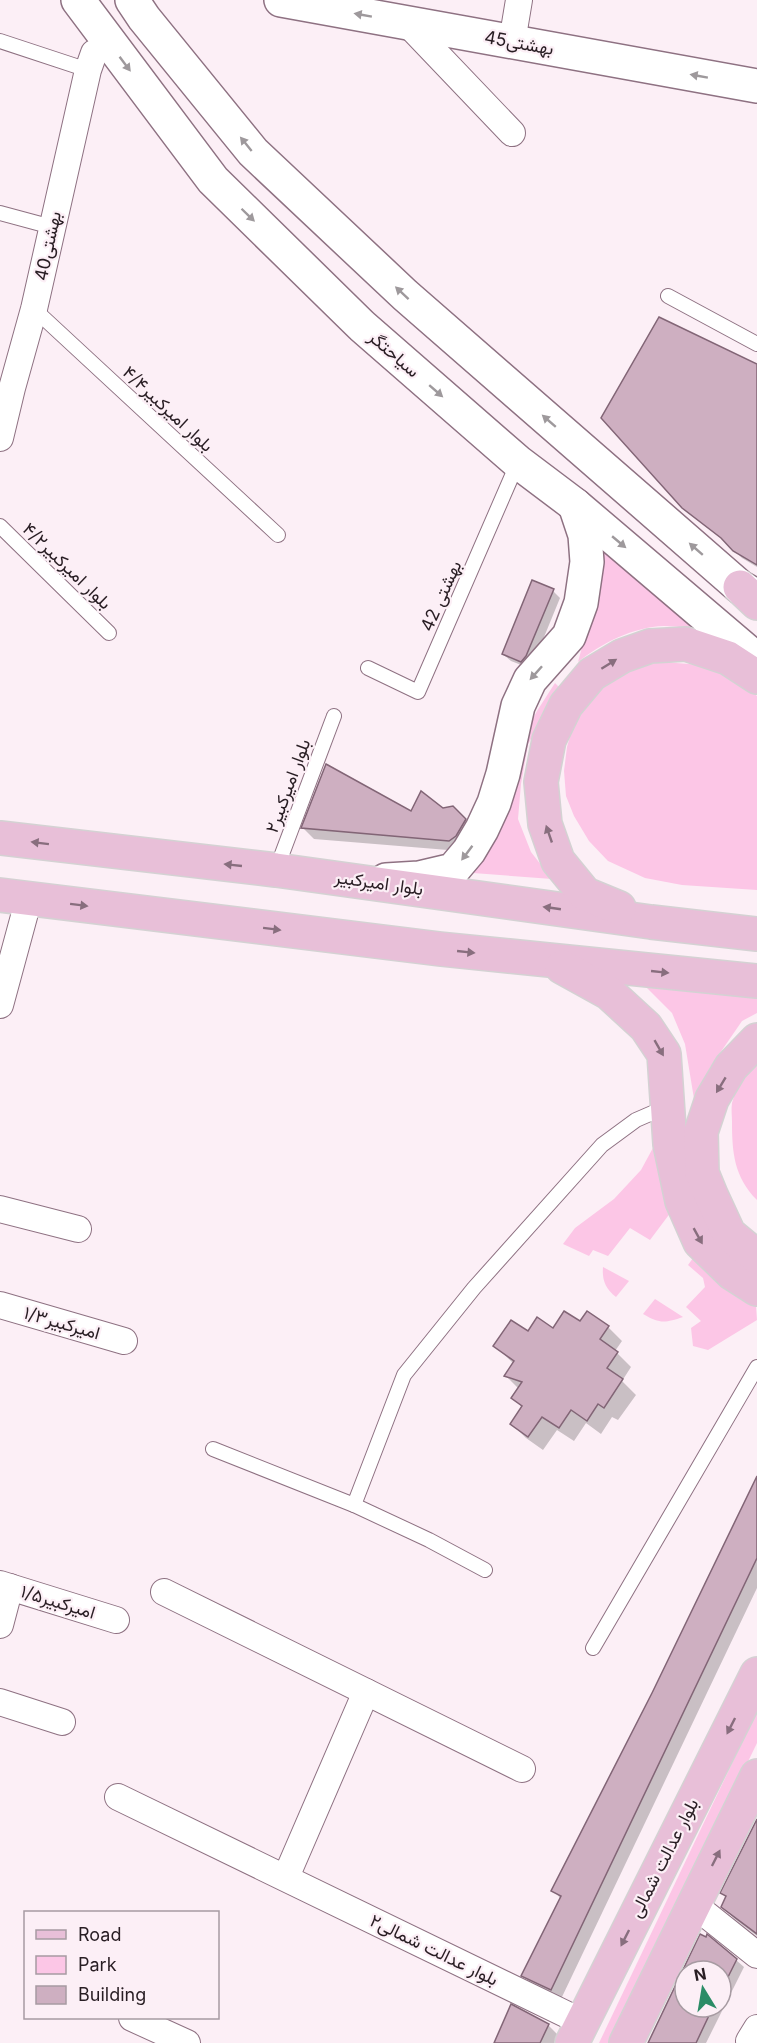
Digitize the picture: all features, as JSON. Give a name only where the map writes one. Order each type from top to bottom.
[{"type":"main road","name":"سیاحتگر","points":[[78,0],[108,43],[213,180],[362,326],[518,462],[576,505],[757,660]]},
{"type":"main road","points":[[132,0],[144,18],[253,152],[405,295],[751,596]]},
{"type":"main road","name":"بهشتی45","points":[[281,0],[757,86]]},
{"type":"main road","points":[[364,881],[419,878],[453,870],[469,851],[482,829],[494,803],[503,774],[518,706],[530,680],[569,636],[581,603],[587,562],[585,534],[576,505]]},
{"type":"main road","points":[[651,922],[585,894],[558,861],[545,824],[541,782],[549,740],[566,705],[592,674],[622,656],[650,646],[686,644],[728,658],[757,677]]},
{"type":"main road","name":"بلوار امیرکبیر","points":[[0,838],[364,881],[651,922],[757,934]]},
{"type":"main road","points":[[15,897],[440,949],[757,981]]},
{"type":"main road","points":[[550,961],[609,993],[646,1027],[664,1054],[670,1144],[682,1201],[700,1242],[732,1273],[757,1289]]},
{"type":"main road","points":[[757,1040],[731,1067],[712,1099],[701,1132],[702,1173],[711,1195],[729,1234],[757,1257]]},
{"type":"main road","name":"بلوار عدالت شمالی","points":[[577,2033],[757,1674]]},
{"type":"main road","points":[[626,2043],[757,1776]]},
{"type":"street","points":[[512,42],[519,0]]},
{"type":"street","points":[[407,23],[512,133]]},
{"type":"street","name":"40بهشتی","points":[[0,438],[6,386],[34,309],[91,61]]},
{"type":"street","points":[[0,1005],[15,897]]},
{"type":"street","points":[[0,1209],[78,1230]]},
{"type":"street","name":"امیرکبیر۱/۳","points":[[0,1305],[124,1341]]},
{"type":"street","points":[[0,1625],[5,1586]]},
{"type":"street","name":"امیرکبیر۱/۵","points":[[5,1586],[116,1620]]},
{"type":"street","points":[[164,1592],[522,1769]]},
{"type":"street","points":[[286,1877],[366,1692]]},
{"type":"street","points":[[0,1702],[62,1722]]},
{"type":"street","name":"بلوار عدالت شمالی۲","points":[[118,1797],[286,1877],[577,2033]]},
{"type":"street","points":[[693,1904],[757,1955]]},
{"type":"street","points":[[134,2019],[187,2043]]},
{"type":"lane","points":[[0,41],[91,61]]},
{"type":"lane","points":[[0,213],[52,227]]},
{"type":"lane","points":[[668,296],[757,344]]},
{"type":"lane","name":"بلوار امیرکبیر۴/۴","points":[[34,309],[278,535]]},
{"type":"lane","name":"42 بهشتی","points":[[368,668],[418,692],[518,462]]},
{"type":"lane","name":"بلوار امیرکبیر۴/۲","points":[[0,526],[109,633]]},
{"type":"lane","name":"۲بلوار امیرکبیر","points":[[276,870],[334,716]]},
{"type":"lane","points":[[354,1505],[404,1375],[474,1288],[602,1145],[636,1120],[668,1106]]},
{"type":"lane","points":[[593,1648],[757,1367]]},
{"type":"lane","points":[[213,1449],[354,1505],[429,1540],[484,1570]]},
{"type":"green space","points":[[601,547],[706,632],[669,626],[641,629],[597,648],[578,662],[592,610]]},
{"type":"green space","points":[[663,662],[702,665],[730,674],[757,696],[757,890],[682,885],[645,878],[608,861],[589,841],[574,816],[566,796],[564,771],[567,747],[574,722],[585,704],[608,677],[638,665]]},
{"type":"green space","points":[[555,683],[562,690],[528,744],[518,819],[531,852],[552,879],[473,873],[490,848],[502,818],[521,742]]},
{"type":"green space","points":[[639,980],[757,994],[757,1013],[742,1021],[709,1069],[696,1111],[685,1044],[672,1013]]},
{"type":"green space","points":[[757,1059],[757,1200],[743,1182],[736,1164],[732,1103],[739,1085]]},
{"type":"green space","points":[[654,1146],[671,1212],[650,1240],[630,1228],[608,1256],[593,1250],[589,1256],[563,1244],[575,1228],[614,1199],[641,1170]]},
{"type":"green space","points":[[696,1254],[756,1306],[757,1320],[708,1350],[693,1346],[691,1328],[701,1321],[686,1307],[705,1287],[703,1278],[688,1265]]},
{"type":"green space","points":[[603,1267],[629,1281],[616,1297],[605,1284]]},
{"type":"green space","points":[[655,1299],[683,1317],[663,1322],[643,1314]]},
{"type":"green space","points":[[757,1711],[757,1743],[612,2043],[599,2043]]},
{"type":"building","points":[[659,317],[757,364],[757,565],[733,551],[721,538],[682,508],[601,418]]},
{"type":"building","points":[[532,580],[554,589],[526,656],[521,662],[502,654]]},
{"type":"building","points":[[326,764],[411,811],[421,791],[443,808],[453,806],[466,819],[456,836],[449,841],[301,828]]},
{"type":"building","points":[[564,1311],[580,1321],[587,1311],[609,1326],[600,1339],[618,1352],[607,1368],[623,1379],[604,1408],[598,1404],[587,1421],[571,1410],[559,1428],[542,1417],[528,1437],[510,1424],[522,1406],[511,1398],[522,1382],[504,1376],[514,1361],[493,1346],[511,1320],[528,1331],[537,1317],[553,1328]]},
{"type":"building","points":[[757,1476],[757,1558],[551,1990],[521,1976],[561,1896],[551,1891],[652,1693]]},
{"type":"building","points":[[757,1819],[757,1934],[721,1907],[726,1896],[720,1893]]},
{"type":"building","points":[[700,1934],[706,1937],[707,1934],[737,1959],[733,1967],[733,1959],[688,1959]]},
{"type":"building","points":[[673,1991],[673,2019],[707,2019],[696,2043],[648,2043]]},
{"type":"building","points":[[511,2004],[549,2024],[540,2043],[494,2043]]}]
